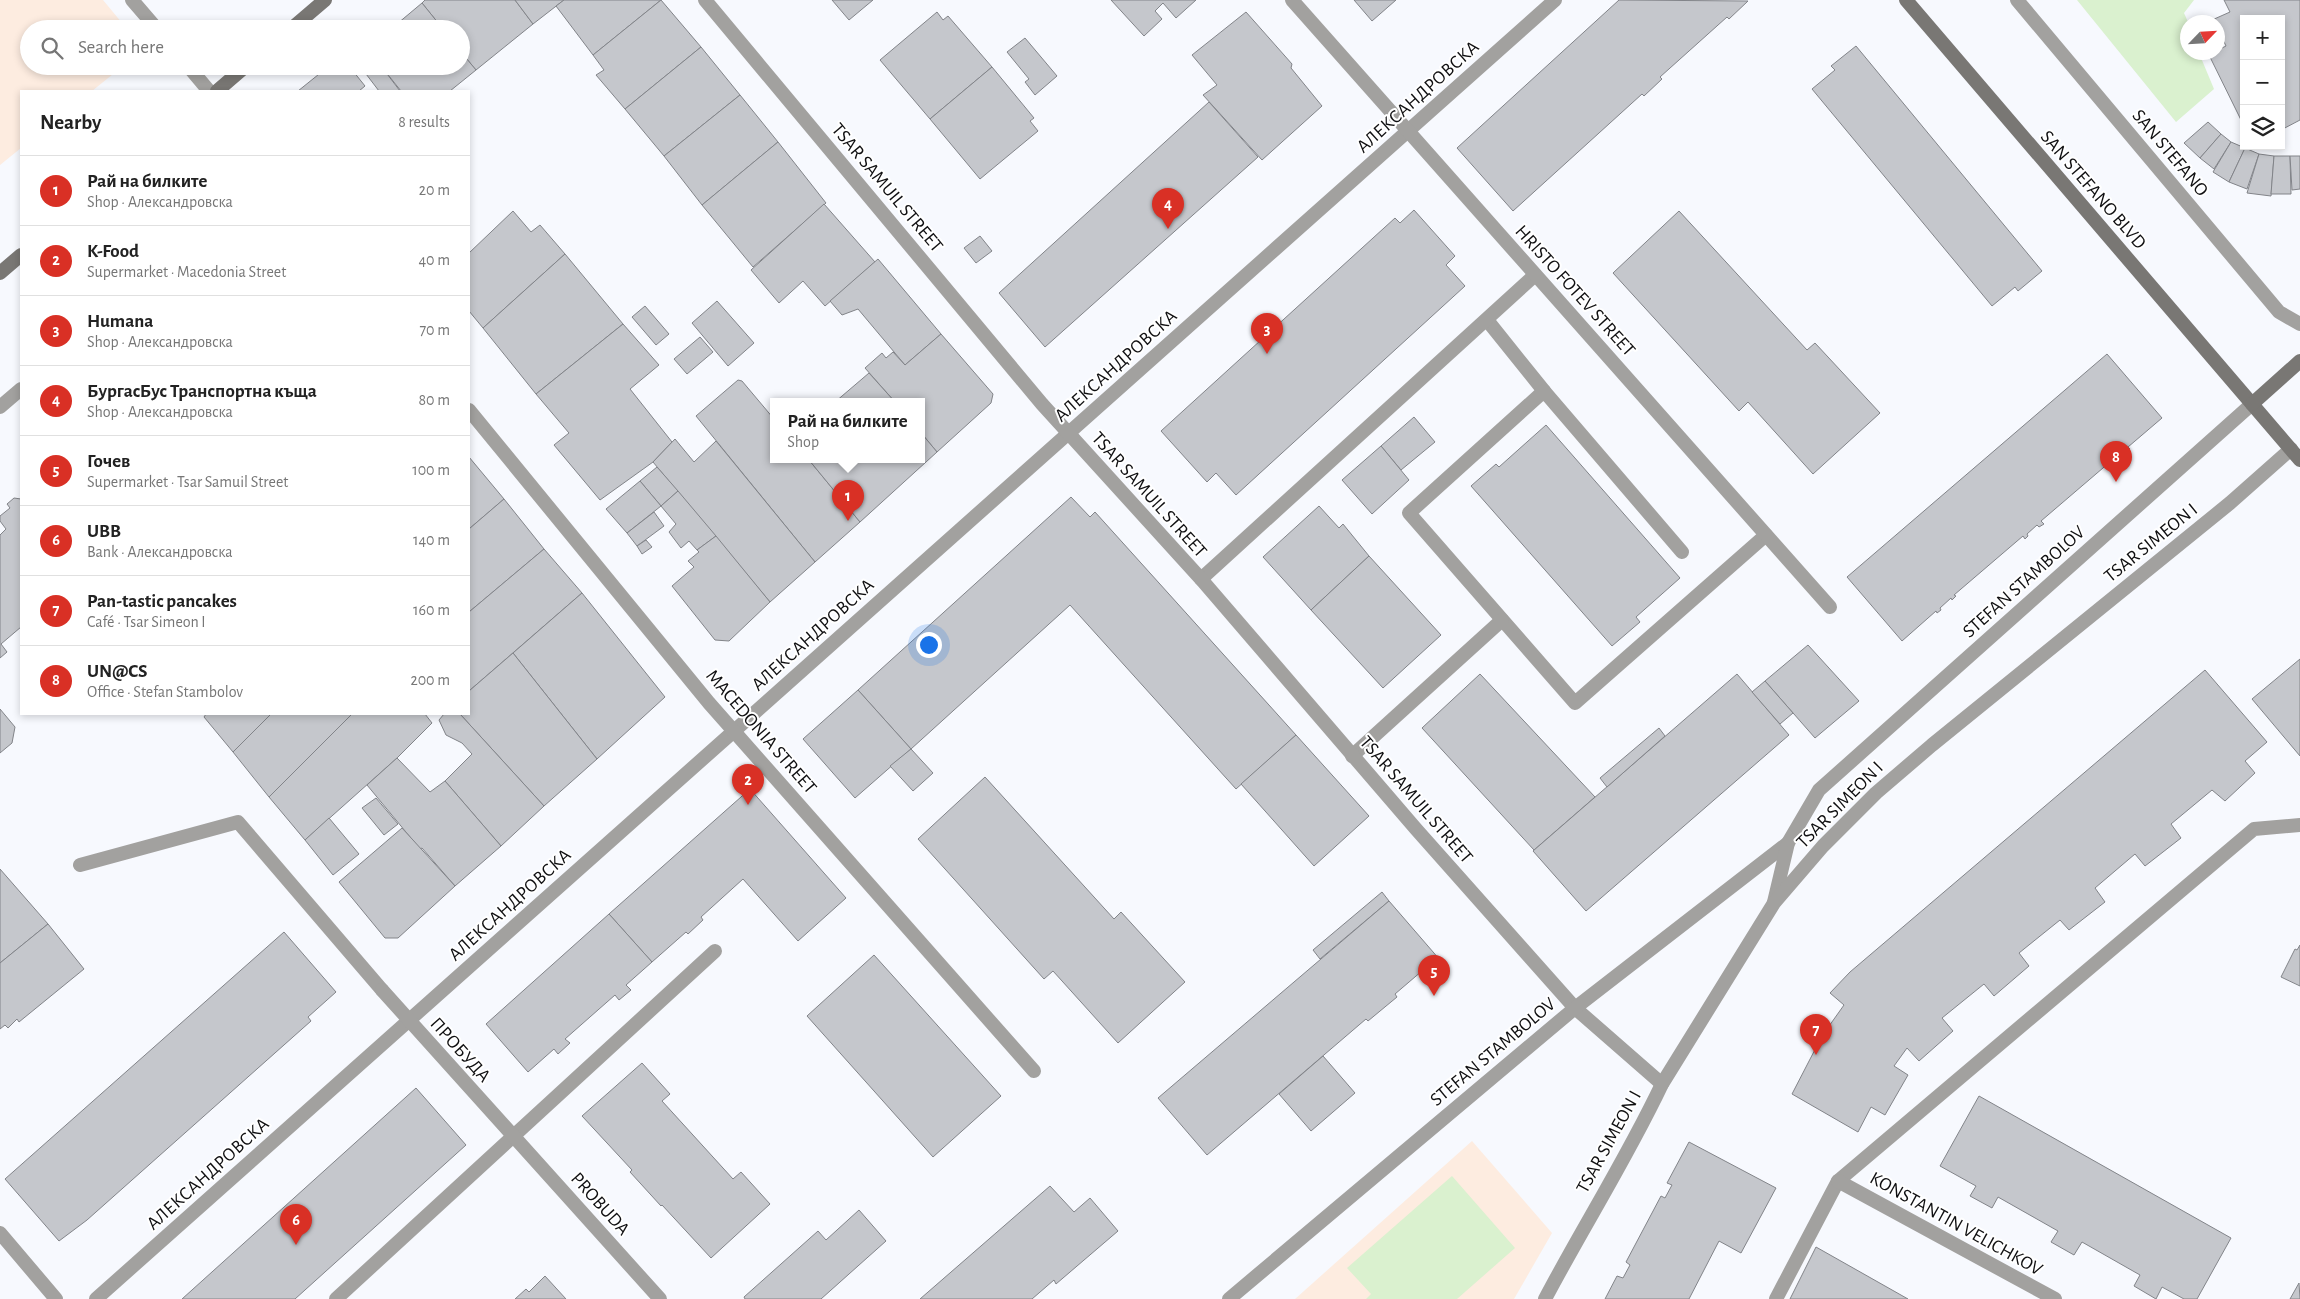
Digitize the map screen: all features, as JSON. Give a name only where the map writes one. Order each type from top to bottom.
[{"type":"main road","points":[[302,20],[325,0]]},
{"type":"main road","name":"SAN STEFANO BLVD","points":[[1906,0],[2252,404]]},
{"type":"main road","points":[[218,90],[236,75]]},
{"type":"main road","points":[[0,273],[20,256]]},
{"type":"main road","name":"STEFAN STAMBOLOV","points":[[2252,404],[2300,361]]},
{"type":"main road","points":[[2252,404],[2295,445],[2300,460]]},
{"type":"street","points":[[132,0],[149,20]]},
{"type":"street","name":"TSAR SAMUIL STREET","points":[[705,0],[1068,433],[1200,579],[1352,756],[1574,1008],[1662,1084]]},
{"type":"street","name":"HRISTO FOTEV STREET","points":[[1292,0],[1830,607]]},
{"type":"street","name":"АЛЕКСАНДРОВСКА","points":[[96,1299],[1555,0]]},
{"type":"street","name":"SAN STEFANO","points":[[2017,0],[2279,312],[2300,324]]},
{"type":"street","points":[[196,75],[208,90]]},
{"type":"street","points":[[1200,579],[1535,275]]},
{"type":"street","points":[[1487,320],[1544,392],[1682,552]]},
{"type":"street","points":[[0,407],[20,390]]},
{"type":"street","points":[[1544,392],[1409,513],[1575,703],[1766,535]]},
{"type":"street","name":"STEFAN STAMBOLOV","points":[[1774,903],[1788,843],[1819,790],[2252,404]]},
{"type":"street","name":"MACEDONIA STREET","points":[[470,411],[734,731],[1034,1071]]},
{"type":"street","name":"TSAR SIMEON I","points":[[1545,1299],[1583,1226],[1648,1114],[1662,1084],[1774,903],[1823,846],[1876,793],[2230,504],[2295,445]]},
{"type":"street","points":[[1352,756],[1502,620]]},
{"type":"street","name":"ПРОБУДА","points":[[80,865],[238,822],[408,1021],[512,1135]]},
{"type":"street","points":[[1776,1299],[1838,1181],[2254,829],[2300,825]]},
{"type":"street","name":"STEFAN STAMBOLOV","points":[[1229,1299],[1574,1008],[1788,843]]},
{"type":"street","points":[[336,1299],[512,1135],[715,951]]},
{"type":"street","name":"PROBUDA","points":[[512,1135],[660,1299]]},
{"type":"street","name":"KONSTANTIN VELICHKOV","points":[[1838,1181],[2055,1299]]},
{"type":"street","points":[[0,1233],[56,1299]]},
{"type":"shaded area","points":[[0,0],[103,0],[120,20],[20,20],[20,75],[112,75],[93,90],[20,90],[20,149],[0,165]]},
{"type":"shaded area","points":[[1472,1141],[1552,1233],[1514,1299],[1295,1299]]},
{"type":"green space","points":[[2077,0],[2194,0],[2184,13],[2185,15],[2180,15],[2180,60],[2202,60],[2214,89],[2176,122]]},
{"type":"green space","points":[[1452,1176],[1515,1248],[1457,1299],[1366,1299],[1371,1294],[1347,1268]]},
{"type":"building","points":[[425,0],[515,0],[533,24],[476,70],[470,63],[470,20],[436,20],[422,3]]},
{"type":"building","points":[[515,0],[564,0],[533,24]]},
{"type":"building","points":[[564,0],[661,0],[593,55],[556,6]]},
{"type":"building","points":[[661,0],[701,47],[625,109],[596,75],[604,70],[593,55]]},
{"type":"building","points":[[832,0],[873,0],[849,20]]},
{"type":"building","points":[[1111,0],[1196,0],[1176,18],[1163,3],[1155,11],[1162,19],[1144,36]]},
{"type":"building","points":[[1354,0],[1396,0],[1372,21]]},
{"type":"building","points":[[1619,0],[1748,1],[1729,19],[1727,17],[1660,77],[1662,79],[1644,96],[1642,94],[1513,211],[1457,148]]},
{"type":"building","points":[[2224,0],[2300,0],[2300,120],[2285,128],[2285,15],[2240,15],[2240,118],[2211,60],[2225,60],[2225,15],[2223,15],[2230,12]]},
{"type":"building","points":[[422,3],[436,20],[402,20]]},
{"type":"building","points":[[937,12],[943,20],[948,16],[992,67],[930,119],[880,60]]},
{"type":"building","points":[[1246,12],[1292,64],[1291,68],[1322,106],[1262,160],[1203,95],[1217,85],[1192,55]]},
{"type":"building","points":[[1025,38],[1057,76],[1035,95],[1025,82],[1029,79],[1007,52]]},
{"type":"building","points":[[1856,46],[2042,271],[2018,291],[2015,287],[1992,306],[1812,89],[1835,70],[1831,66]]},
{"type":"building","points":[[701,47],[740,95],[664,156],[625,109]]},
{"type":"building","points":[[470,63],[476,70],[470,75]]},
{"type":"building","points":[[992,67],[1034,118],[1030,121],[1038,131],[980,179],[930,119]]},
{"type":"building","points":[[318,75],[356,75],[365,86],[360,90],[299,90]]},
{"type":"building","points":[[367,75],[388,75],[399,90],[378,90]]},
{"type":"building","points":[[388,75],[470,75],[451,90],[400,90]]},
{"type":"building","points":[[740,95],[778,142],[702,205],[664,156]]},
{"type":"building","points":[[1209,102],[1258,157],[1045,347],[999,293]]},
{"type":"building","points":[[2208,122],[2221,134],[2200,158],[2184,143]]},
{"type":"building","points":[[2221,134],[2231,142],[2214,169],[2200,158]]},
{"type":"building","points":[[778,142],[826,203],[753,267],[702,205]]},
{"type":"building","points":[[2231,142],[2240,146],[2240,150],[2244,150],[2229,182],[2213,172]]},
{"type":"building","points":[[2244,150],[2259,154],[2247,189],[2229,182]]},
{"type":"building","points":[[2259,154],[2274,156],[2271,196],[2247,193]]},
{"type":"building","points":[[2274,156],[2290,156],[2291,194],[2271,194]]},
{"type":"building","points":[[2290,156],[2300,156],[2300,189],[2292,190]]},
{"type":"building","points":[[824,204],[875,262],[825,306],[803,281],[779,303],[751,270]]},
{"type":"building","points":[[1414,210],[1455,256],[1446,265],[1465,286],[1236,495],[1216,473],[1207,482],[1161,431],[1395,218],[1400,223]]},
{"type":"building","points":[[513,211],[531,232],[540,225],[565,254],[483,328],[470,312],[470,252]]},
{"type":"building","points":[[1679,211],[1807,350],[1815,343],[1880,413],[1813,474],[1748,402],[1739,411],[1613,273]]},
{"type":"building","points":[[980,236],[992,251],[976,263],[964,248]]},
{"type":"building","points":[[565,254],[623,324],[536,394],[483,328]]},
{"type":"building","points":[[878,259],[941,334],[905,365],[858,309],[842,315],[830,301]]},
{"type":"building","points":[[717,301],[754,343],[728,366],[692,323]]},
{"type":"building","points":[[645,306],[669,334],[656,345],[632,317]]},
{"type":"building","points":[[623,324],[659,365],[630,389],[672,442],[653,462],[600,500],[554,445],[569,433],[536,394]]},
{"type":"building","points":[[941,334],[993,394],[991,403],[937,452],[925,438],[925,398],[891,398],[865,368],[882,353],[886,358],[893,352],[905,365]]},
{"type":"building","points":[[700,337],[713,352],[687,374],[674,359]]},
{"type":"building","points":[[2107,354],[2162,418],[2128,447],[2130,449],[2126,452],[2125,449],[2113,459],[2114,461],[2111,464],[2110,462],[2041,521],[2044,524],[2039,527],[2037,525],[2027,534],[2028,536],[2025,539],[2023,536],[1954,595],[1956,596],[1940,608],[1941,610],[1937,613],[1936,611],[1902,641],[1847,577]]},
{"type":"building","points":[[869,373],[891,398],[840,398]]},
{"type":"building","points":[[738,380],[742,381],[770,414],[770,463],[811,463],[860,522],[815,562],[696,416]]},
{"type":"building","points":[[1414,417],[1435,442],[1401,470],[1381,446]]},
{"type":"building","points":[[1546,425],[1680,578],[1636,617],[1640,622],[1612,646],[1471,486],[1496,464],[1499,467]]},
{"type":"building","points":[[925,438],[937,452],[925,463]]},
{"type":"building","points":[[675,439],[694,462],[716,441],[815,562],[770,602],[653,462]]},
{"type":"building","points":[[1381,446],[1409,480],[1372,514],[1342,480]]},
{"type":"building","points":[[470,458],[504,499],[470,528]]},
{"type":"building","points":[[811,463],[925,463],[860,522]]},
{"type":"building","points":[[657,467],[678,491],[661,506],[640,481]]},
{"type":"building","points":[[640,481],[661,506],[627,533],[606,509]]},
{"type":"building","points":[[678,491],[716,536],[697,550],[689,541],[681,548],[669,532],[676,524],[661,506]]},
{"type":"building","points":[[1071,497],[1090,517],[1095,512],[1296,735],[1236,789],[1070,605],[911,749],[858,690]]},
{"type":"building","points":[[14,498],[20,499],[20,628],[1,644],[7,652],[0,658],[0,535],[6,529],[0,521],[0,516],[10,508],[7,504]]},
{"type":"building","points":[[504,499],[544,549],[470,611],[470,528]]},
{"type":"building","points":[[1319,506],[1339,528],[1343,524],[1369,556],[1311,610],[1263,557]]},
{"type":"building","points":[[654,512],[664,526],[637,546],[627,533]]},
{"type":"building","points":[[716,536],[770,602],[729,641],[715,640],[672,586],[694,567],[688,561],[699,552],[697,550]]},
{"type":"building","points":[[646,540],[652,547],[642,554],[637,546]]},
{"type":"building","points":[[544,549],[582,593],[470,690],[470,611]]},
{"type":"building","points":[[1369,556],[1441,635],[1383,688],[1311,610]]},
{"type":"building","points":[[582,593],[665,697],[597,759],[513,653]]},
{"type":"building","points":[[1808,645],[1859,701],[1815,738],[1765,681]]},
{"type":"building","points":[[513,653],[597,759],[544,806],[461,715],[470,715],[470,690]]},
{"type":"building","points":[[2300,659],[2300,756],[2252,699]]},
{"type":"building","points":[[2205,670],[2267,742],[2245,761],[2255,773],[2225,801],[2212,790],[2171,824],[2181,838],[2145,866],[2135,854],[2095,888],[2105,902],[2069,930],[2060,920],[2019,953],[2029,966],[1994,996],[1984,984],[1942,1018],[1953,1031],[1919,1061],[1907,1048],[1894,1066],[1908,1075],[1885,1115],[1871,1107],[1858,1132],[1792,1094],[1822,1036],[1844,1005],[1830,993],[1850,972]]},
{"type":"building","points":[[1480,674],[1595,797],[1534,850],[1422,728]]},
{"type":"building","points":[[1737,674],[1789,735],[1586,911],[1533,851]]},
{"type":"building","points":[[1765,681],[1793,713],[1780,724],[1752,692]]},
{"type":"building","points":[[858,690],[911,749],[855,798],[803,739]]},
{"type":"building","points":[[0,709],[15,727],[12,743],[0,753]]},
{"type":"building","points":[[205,715],[270,715],[233,752],[204,717]]},
{"type":"building","points":[[270,715],[351,715],[269,797],[233,752]]},
{"type":"building","points":[[351,715],[426,715],[432,723],[397,758],[305,840],[269,797]]},
{"type":"building","points":[[443,715],[461,715],[544,806],[501,846],[445,781],[472,754],[462,743],[446,735],[439,720]]},
{"type":"building","points":[[1659,728],[1665,736],[1607,787],[1600,778]]},
{"type":"building","points":[[1296,735],[1369,816],[1314,866],[1241,784]]},
{"type":"building","points":[[911,749],[933,773],[913,791],[890,766]]},
{"type":"building","points":[[397,758],[430,792],[445,781],[501,846],[455,886],[422,848],[420,849],[367,785]]},
{"type":"building","points":[[985,777],[1114,919],[1121,912],[1185,982],[1118,1043],[1053,971],[1044,979],[918,839]]},
{"type":"building","points":[[750,789],[846,898],[798,941],[743,879],[701,917],[703,920],[688,934],[686,932],[652,962],[609,914]]},
{"type":"building","points":[[376,798],[398,824],[384,835],[362,808]]},
{"type":"building","points":[[329,818],[359,854],[333,875],[305,840]]},
{"type":"building","points":[[402,828],[455,886],[398,938],[385,938],[339,882]]},
{"type":"building","points":[[0,869],[48,924],[0,963]]},
{"type":"building","points":[[1382,892],[1389,901],[1320,959],[1313,950]]},
{"type":"building","points":[[1389,901],[1440,960],[1436,959],[1395,994],[1397,997],[1368,1021],[1366,1019],[1207,1155],[1158,1098]]},
{"type":"building","points":[[609,914],[652,962],[626,985],[631,990],[619,1000],[615,995],[565,1039],[570,1043],[558,1054],[554,1049],[528,1072],[486,1024]]},
{"type":"building","points":[[48,924],[84,969],[19,1022],[17,1019],[8,1028],[5,1025],[0,1029],[0,963]]},
{"type":"building","points":[[284,932],[336,992],[308,1017],[311,1021],[87,1220],[59,1241],[5,1179]]},
{"type":"building","points":[[2300,945],[2300,986],[2281,977],[2295,949],[2297,950]]},
{"type":"building","points":[[874,955],[1001,1096],[933,1157],[807,1016]]},
{"type":"building","points":[[1323,1056],[1355,1093],[1311,1131],[1279,1094]]},
{"type":"building","points":[[642,1063],[670,1094],[662,1101],[733,1179],[741,1172],[770,1204],[711,1258],[630,1172],[632,1170],[582,1116]]},
{"type":"building","points":[[416,1088],[466,1145],[295,1299],[182,1299]]},
{"type":"building","points":[[1979,1096],[2231,1238],[2197,1299],[2184,1299],[2162,1287],[2156,1299],[2134,1286],[2140,1275],[2082,1242],[2074,1255],[2051,1242],[2058,1231],[1998,1197],[1992,1208],[1970,1196],[1976,1186],[1940,1166]]},
{"type":"building","points":[[1689,1142],[1776,1188],[1741,1253],[1719,1241],[1689,1299],[1605,1299],[1617,1276],[1623,1278],[1630,1265],[1626,1262],[1661,1196],[1665,1198],[1672,1185],[1667,1183]]},
{"type":"building","points":[[1050,1186],[1074,1212],[1090,1198],[1118,1231],[1056,1284],[1054,1280],[1032,1299],[920,1299]]},
{"type":"building","points":[[859,1210],[886,1241],[821,1299],[745,1299],[744,1297],[818,1231],[826,1240]]},
{"type":"building","points":[[1816,1247],[1908,1299],[1790,1299]]},
{"type":"building","points":[[545,1276],[566,1299],[515,1299],[526,1289],[529,1292]]},
{"type":"building","points":[[2299,1283],[2300,1299],[2290,1299]]},
{"type":"place","name":"БургасБус Транспортна къща","points":[[1168,229]]},
{"type":"place","name":"Humana","points":[[1267,354]]},
{"type":"place","name":"UN@CS","points":[[2116,482]]},
{"type":"place","name":"Рай на билките","points":[[848,521]]},
{"type":"place","name":"K-Food","points":[[748,805]]},
{"type":"place","name":"Гочев","points":[[1434,996]]},
{"type":"place","name":"Pan-tastic pancakes","points":[[1816,1055]]},
{"type":"place","name":"UBB","points":[[296,1245]]}]
